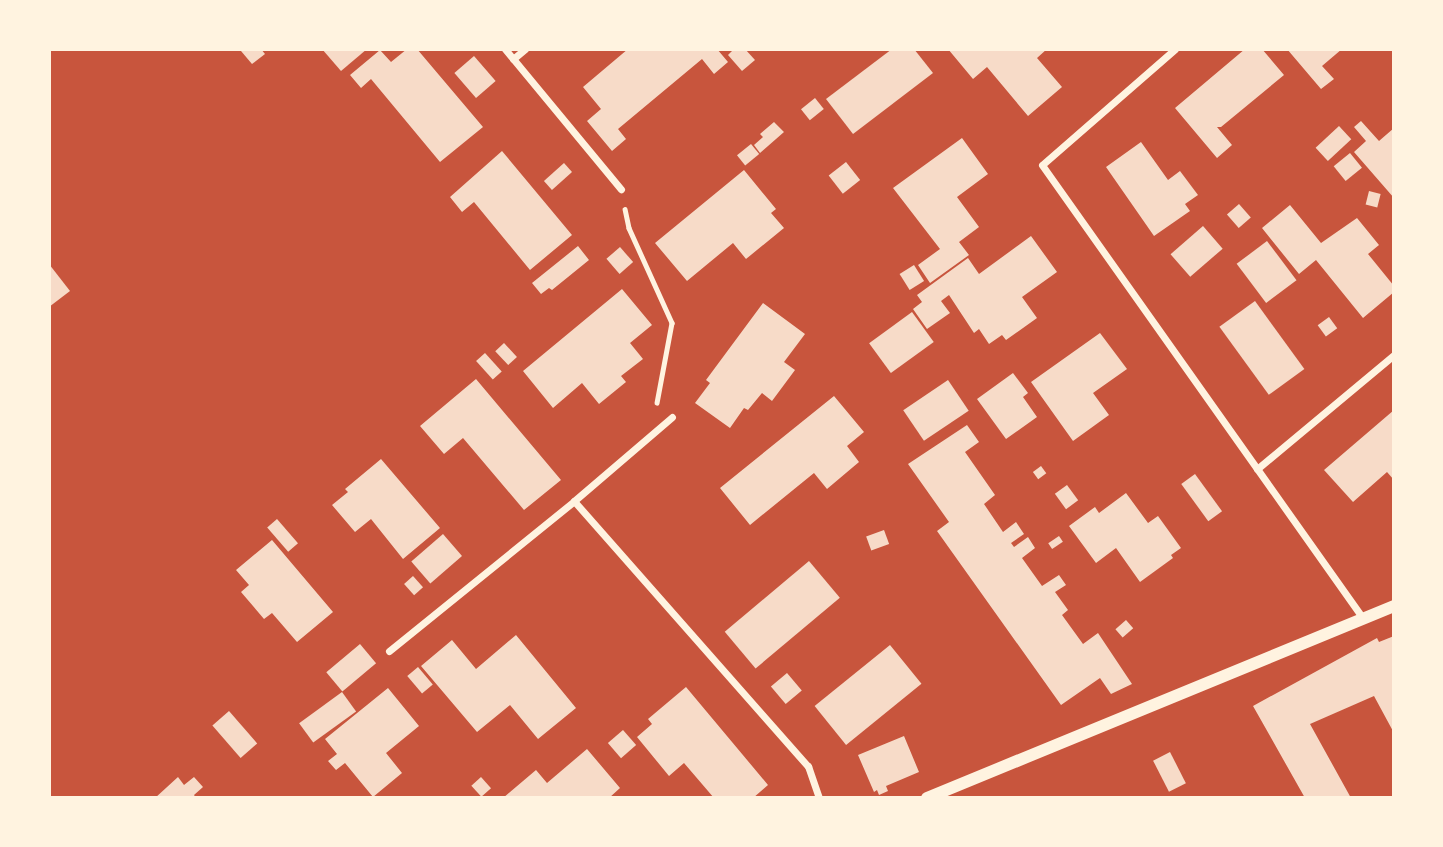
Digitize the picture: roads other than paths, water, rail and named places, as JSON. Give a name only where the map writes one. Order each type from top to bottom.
[{"type":"street","points":[[505,49],[621,189]]},
{"type":"street","points":[[513,59],[525,49]]},
{"type":"street","points":[[1175,49],[1042,164],[1362,617]]},
{"type":"street","points":[[1257,469],[1394,355]]},
{"type":"street","points":[[389,651],[574,501],[672,417]]},
{"type":"street","points":[[574,501],[808,766],[819,798]]},
{"type":"street","points":[[927,798],[1394,606]]}]
